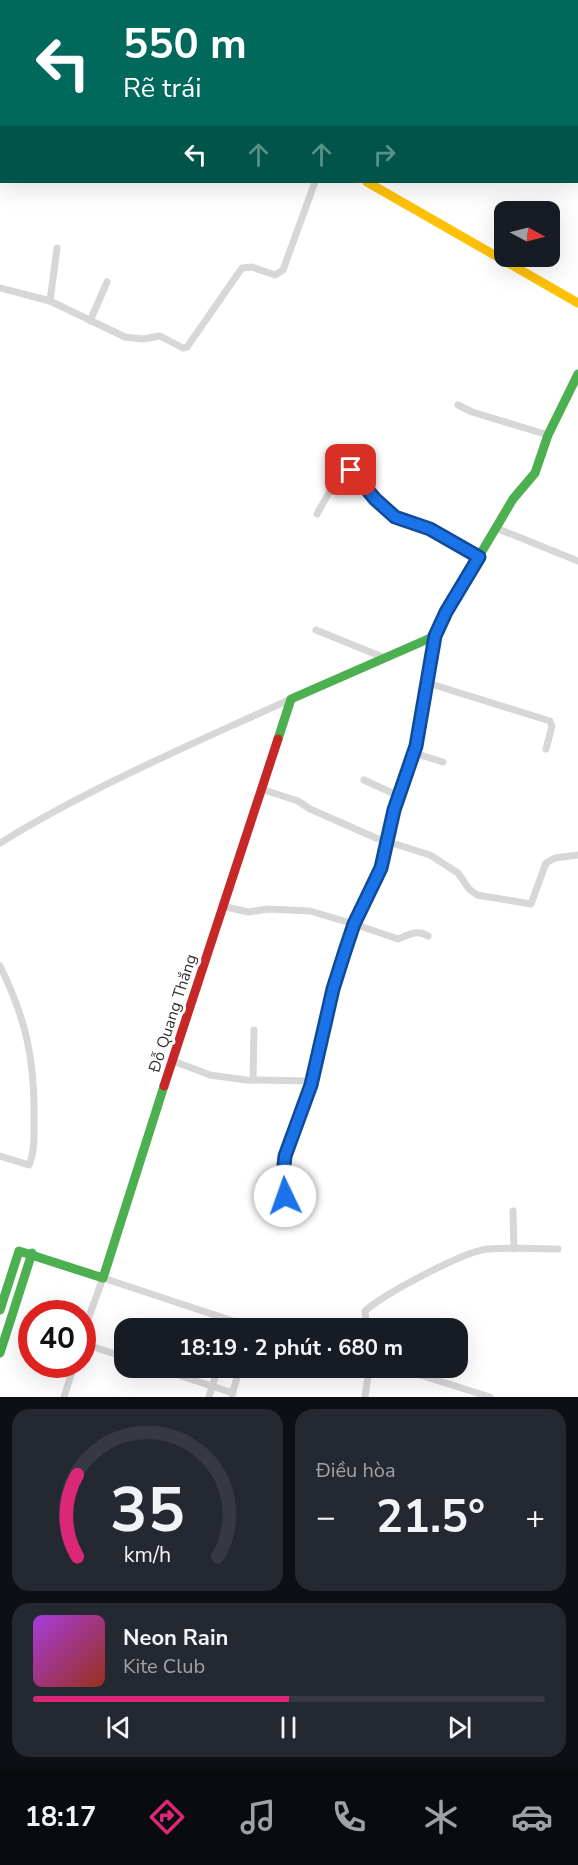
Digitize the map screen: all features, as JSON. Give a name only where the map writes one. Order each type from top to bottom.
[{"type":"street","points":[[0,288],[50,301],[125,337],[143,339],[160,336],[183,348],[187,347],[242,268],[252,267],[275,275],[283,270],[315,183]]},
{"type":"street","points":[[369,183],[578,303]]},
{"type":"street","points":[[50,301],[57,248]]},
{"type":"street","points":[[90,321],[107,282]]},
{"type":"street","points":[[292,1206],[285,1196],[282,1172],[312,1081],[333,989],[354,924],[381,868],[399,796],[414,753],[435,636],[446,612],[513,499],[536,473],[548,435],[578,374]]},
{"type":"street","points":[[458,405],[472,412],[548,435]]},
{"type":"street","points":[[317,514],[336,480],[347,470],[351,470],[375,499],[395,517],[430,529],[479,557]]},
{"type":"street","points":[[496,528],[578,561]]},
{"type":"street","points":[[316,630],[385,658]]},
{"type":"street","points":[[0,843],[45,816],[120,777],[435,636]]},
{"type":"street","points":[[428,683],[550,721],[552,726],[546,749]]},
{"type":"street","name":"Đỗ Quang Thắng","points":[[95,1300],[291,699]]},
{"type":"street","points":[[414,753],[443,762]]},
{"type":"street","points":[[364,780],[399,796]]},
{"type":"street","points":[[261,789],[298,801],[310,809],[387,841],[430,855],[458,873],[468,889],[477,895],[531,904],[546,863],[555,858],[578,855]]},
{"type":"street","points":[[222,906],[248,912],[268,909],[310,911],[398,939],[414,932],[428,936]]},
{"type":"street","points":[[0,966],[23,1018],[34,1086],[34,1136],[29,1165],[0,1156]]},
{"type":"street","points":[[253,1080],[254,1030]]},
{"type":"street","points":[[172,1061],[210,1076],[253,1080],[312,1081]]},
{"type":"street","points":[[513,1211],[514,1250]]},
{"type":"street","points":[[365,1318],[364,1311],[375,1301],[423,1275],[482,1251],[558,1249]]},
{"type":"street","points":[[0,1310],[19,1251],[32,1253],[212,1318]]},
{"type":"street","points":[[0,1353],[32,1253]]},
{"type":"street","points":[[96,1348],[114,1354]]},
{"type":"street","points":[[64,1397],[70,1378]]},
{"type":"street","points":[[186,1378],[232,1395],[237,1378]]},
{"type":"street","points":[[209,1397],[215,1378]]},
{"type":"street","points":[[365,1397],[368,1378]]},
{"type":"street","points":[[430,1378],[490,1397]]},
{"type":"traffic: fast","points":[[418,732],[435,636],[446,612],[513,499],[535,473],[548,435],[578,374]]},
{"type":"traffic: fast","points":[[278,739],[291,699],[435,636]]},
{"type":"traffic: fast","points":[[0,1310],[19,1251],[103,1278],[164,1086]]},
{"type":"traffic: fast","points":[[0,1353],[32,1253]]},
{"type":"traffic: slow","points":[[369,183],[578,303]]},
{"type":"traffic: jam","points":[[292,1206],[285,1196],[282,1184],[285,1156],[311,1085],[333,989],[354,924],[382,868],[394,810],[418,732]]},
{"type":"traffic: jam","points":[[164,1086],[278,739]]},
{"type":"route","points":[[285,1196],[282,1184],[285,1156],[311,1085],[333,989],[345,951],[354,924],[381,868],[394,810],[416,746],[435,636],[446,612],[479,557],[430,529],[395,517],[375,499],[351,470]]}]
